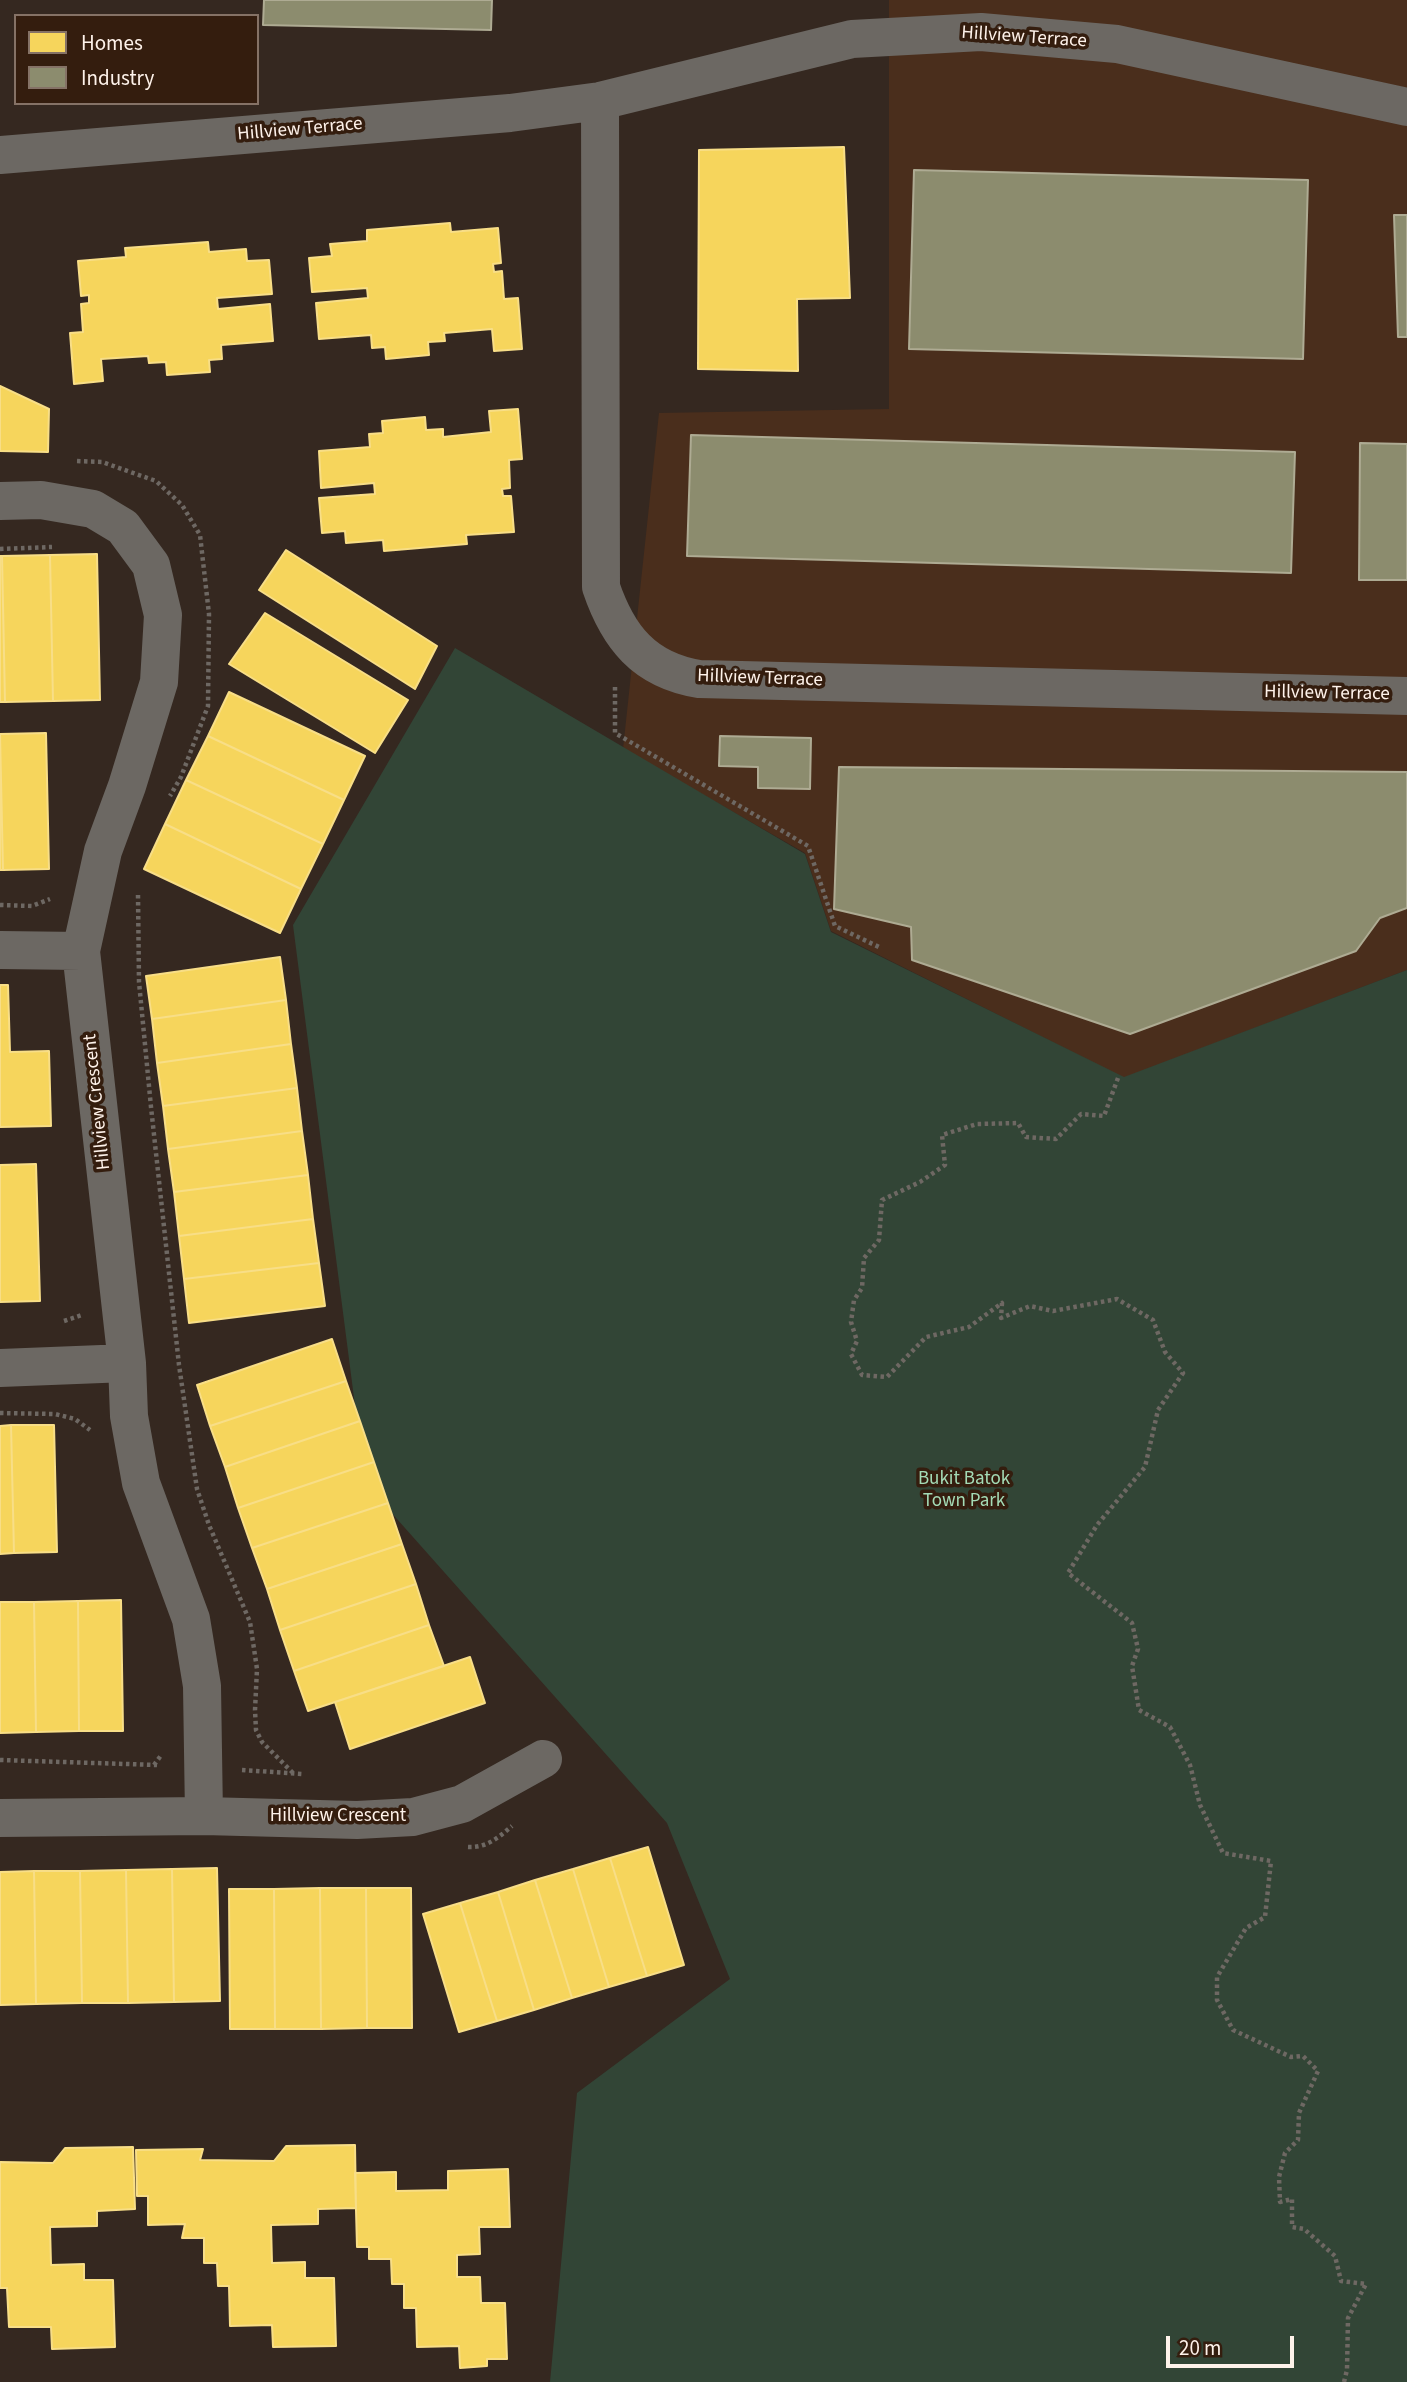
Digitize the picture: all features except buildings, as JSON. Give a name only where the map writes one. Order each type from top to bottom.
[{"type":"street","name":"Hillview Terrace","points":[[0,155],[510,114],[600,101],[852,39],[981,32],[1117,44],[1407,107]]},
{"type":"street","name":"Hillview Terrace","points":[[600,101],[601,587],[616,622],[636,649],[656,664],[676,675],[699,679],[1407,696]]},
{"type":"street","name":"Hillview Crescent","points":[[0,501],[41,500],[93,509],[123,527],[151,565],[163,615],[159,682],[127,786],[103,851],[81,951],[127,1363],[129,1416],[141,1483],[191,1619],[201,1686],[204,1816]]},
{"type":"street","points":[[0,950],[81,951]]},
{"type":"street","points":[[0,1368],[127,1363]]},
{"type":"street","name":"Hillview Crescent","points":[[0,1818],[413,1818],[462,1804],[542,1759]]},
{"type":"path","points":[[64,461],[102,463],[156,481],[182,505],[200,535],[209,614],[208,706],[181,777],[167,800]]},
{"type":"path","points":[[616,622],[615,733],[808,846],[835,926],[881,948]]},
{"type":"path","points":[[138,885],[139,982],[151,1107],[179,1364],[197,1489],[209,1525],[250,1622],[257,1669],[254,1710],[256,1730],[262,1742],[293,1773]]},
{"type":"path","points":[[0,905],[32,906],[55,895]]},
{"type":"path","points":[[1118,1078],[1104,1116],[1081,1114],[1056,1139],[1026,1137],[1018,1123],[976,1124],[942,1135],[945,1165],[920,1182],[882,1200],[879,1240],[864,1258],[862,1288],[855,1300],[851,1322],[857,1341],[851,1354],[862,1375],[887,1377],[926,1337],[969,1327],[1002,1303],[1001,1318],[1030,1306],[1053,1311],[1117,1299],[1153,1320],[1165,1352],[1184,1373],[1158,1410],[1145,1467],[1097,1525],[1068,1573],[1132,1623],[1138,1649],[1132,1667],[1139,1710],[1170,1727],[1190,1765],[1200,1805],[1223,1853],[1271,1861],[1265,1917],[1246,1928],[1217,1977],[1217,2000],[1233,2030],[1291,2057],[1303,2056],[1318,2071],[1299,2113],[1298,2140],[1285,2153],[1279,2177],[1280,2202],[1292,2199],[1292,2227],[1304,2228],[1335,2256],[1342,2281],[1366,2284],[1348,2318],[1347,2370],[1344,2382]]},
{"type":"path","points":[[53,1322],[79,1318],[88,1309]]},
{"type":"path","points":[[0,1413],[55,1414],[75,1419],[97,1435]]},
{"type":"path","points":[[0,1760],[201,1767],[305,1774]]},
{"type":"shaded area","points":[[889,0],[1407,0],[1407,970],[1124,1078],[831,931],[805,853],[623,749],[659,413],[889,409]]},
{"type":"green space","name":"Bukit Batok Town Park","points":[[455,648],[805,854],[831,932],[1124,1077],[1407,970],[1407,2382],[550,2382],[577,2093],[730,1979],[667,1823],[365,1483],[293,925]]}]
